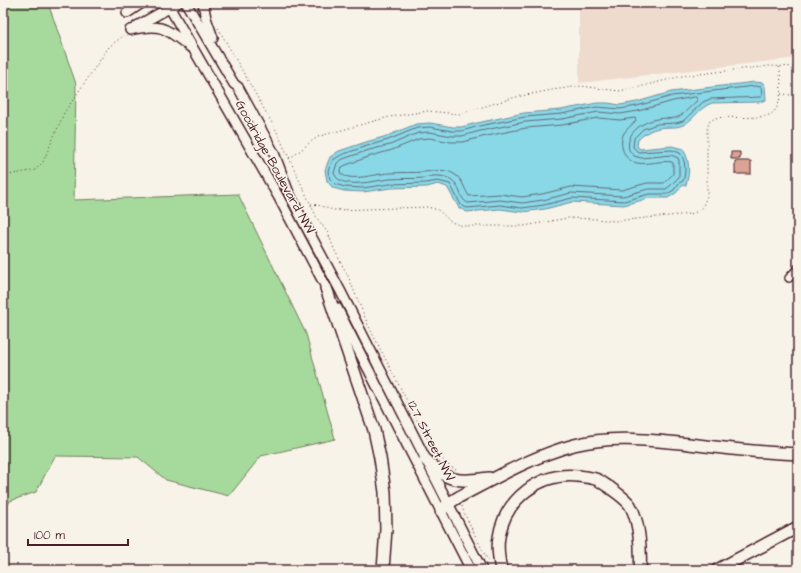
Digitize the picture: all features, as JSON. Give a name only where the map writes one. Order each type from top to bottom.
[{"type":"highway","points":[[326,288],[374,430],[380,458],[385,492],[386,528],[383,570]]},
{"type":"highway","points":[[449,504],[496,478],[544,455],[574,445],[605,440],[645,439],[775,454],[798,454]]},
{"type":"highway","points":[[426,459],[437,471],[446,477],[465,481],[496,478]]},
{"type":"highway","points":[[500,565],[499,537],[504,518],[518,497],[526,490],[543,481],[563,476],[575,476],[598,480],[617,493],[629,504],[639,527],[640,570]]},
{"type":"highway","points":[[717,570],[798,527]]},
{"type":"main road","points":[[127,13],[142,3]]},
{"type":"main road","points":[[129,31],[168,5],[178,3]]},
{"type":"main road","name":"Goodridge Boulevard NW","points":[[186,3],[234,84],[238,88],[274,153],[289,193],[302,220],[357,324]]},
{"type":"main road","points":[[204,3],[209,29],[230,68],[238,88]]},
{"type":"main road","name":"Goodridge Boulevard NW","points":[[168,5],[278,196],[356,345]]},
{"type":"main road","points":[[129,31],[147,26],[161,27],[194,50]]},
{"type":"main road","name":"127 Street NW","points":[[357,324],[482,570]]},
{"type":"main road","name":"127 Street NW","points":[[356,345],[449,504],[471,570]]},
{"type":"lane","points":[[789,278],[798,268]]},
{"type":"path","points":[[218,27],[270,120],[320,223],[328,233],[368,325],[422,430],[435,452],[448,465],[456,470],[454,479]]},
{"type":"path","points":[[3,176],[35,170],[43,162],[64,113],[109,47],[129,31]]},
{"type":"path","points":[[288,158],[298,154],[312,140],[320,136],[389,117],[428,111],[459,114],[516,97],[552,90],[586,86],[619,91],[682,76],[769,66],[798,67]]},
{"type":"path","points":[[311,204],[317,204],[334,210],[428,206],[438,210],[456,225],[474,227],[533,225],[568,218],[596,219],[614,222],[690,214],[702,208],[706,200],[707,130],[709,122],[715,118],[721,117],[762,117],[771,114],[778,104],[780,94],[779,66]]},
{"type":"path","points":[[780,94],[793,95]]},
{"type":"path","points":[[449,504],[463,507],[464,513],[488,559],[500,565]]},
{"type":"shaded area","points":[[579,3],[798,3],[798,58],[579,83]]},
{"type":"green space","points":[[3,3],[48,3],[76,84],[74,200],[238,194],[306,334],[335,439],[261,456],[229,496],[166,480],[138,457],[55,456],[36,492],[10,501],[4,512],[4,570],[3,570]]},
{"type":"water","points":[[755,82],[763,83],[765,86],[766,100],[759,102],[712,103],[682,126],[654,129],[638,140],[637,146],[640,149],[672,146],[683,149],[689,167],[686,185],[682,186],[676,193],[668,198],[650,198],[624,205],[572,202],[545,209],[522,212],[500,209],[467,212],[459,208],[447,187],[438,184],[427,187],[391,188],[363,192],[344,191],[333,188],[327,181],[325,170],[330,157],[339,151],[387,136],[416,124],[430,123],[461,127],[524,113],[561,110],[597,103],[620,105],[637,102],[671,92]]},
{"type":"building","points":[[731,152],[740,152],[740,159],[731,159]]},
{"type":"building","points":[[735,161],[751,161],[751,174],[735,174]]}]
